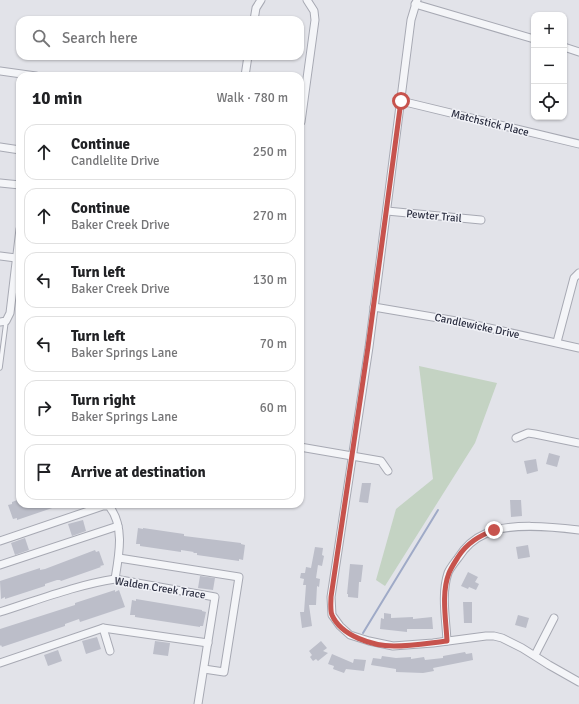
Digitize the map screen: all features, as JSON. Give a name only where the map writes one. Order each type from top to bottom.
[{"type":"street","points":[[255,16],[256,8],[261,0]]},
{"type":"street","points":[[304,96],[315,20],[314,11],[307,0]]},
{"type":"street","points":[[531,38],[416,2],[411,20],[374,307],[331,597],[332,615],[340,626],[350,635],[369,642],[393,646],[494,636],[509,641],[579,682]]},
{"type":"street","points":[[567,48],[579,52]]},
{"type":"street","points":[[246,72],[247,60]]},
{"type":"street","points":[[0,71],[16,73]]},
{"type":"street","name":"Matchstick Place","points":[[401,101],[579,144]]},
{"type":"street","points":[[0,147],[16,149]]},
{"type":"street","points":[[0,182],[16,184]]},
{"type":"street","name":"Pewter Trail","points":[[387,211],[481,220]]},
{"type":"street","points":[[0,256],[16,258],[10,313],[3,321]]},
{"type":"street","points":[[557,342],[574,278],[579,273]]},
{"type":"street","name":"Candlewicke Drive","points":[[374,307],[462,322],[579,348]]},
{"type":"street","points":[[516,438],[528,433],[579,443]]},
{"type":"street","points":[[304,449],[380,460],[388,471]]},
{"type":"street","points":[[0,541],[97,508]]},
{"type":"street","points":[[110,508],[114,513],[118,526],[120,552],[115,579]]},
{"type":"street","points":[[0,565],[118,526]]},
{"type":"street","points":[[447,641],[445,598],[448,573],[468,544],[485,533],[494,530],[551,527],[579,530]]},
{"type":"street","points":[[119,558],[239,577],[224,672],[204,669]]},
{"type":"street","name":"Walden Creek Trace","points":[[0,612],[53,595],[115,579],[216,597],[198,704]]},
{"type":"street","points":[[534,655],[554,618]]},
{"type":"street","points":[[0,663],[103,628],[208,643]]},
{"type":"street","points":[[103,628],[110,650]]},
{"type":"lane","points":[[0,368],[3,321]]},
{"type":"green space","points":[[419,366],[497,383],[475,443],[385,586],[376,580],[396,509],[433,479]]},
{"type":"building","points":[[549,453],[560,456],[557,467],[546,464]]},
{"type":"building","points":[[536,459],[538,471],[527,474],[524,461]]},
{"type":"building","points":[[362,483],[371,483],[368,503],[359,502]]},
{"type":"building","points":[[16,500],[16,508],[52,508],[17,520],[17,518],[13,519],[8,505],[12,504],[12,502]]},
{"type":"building","points":[[510,500],[521,500],[522,516],[511,517]]},
{"type":"building","points":[[83,520],[86,531],[72,536],[68,524]]},
{"type":"building","points":[[138,528],[184,534],[184,536],[241,543],[245,545],[243,560],[239,559],[239,561],[197,555],[197,553],[193,553],[194,552],[181,550],[181,552],[140,546],[140,544],[136,544]]},
{"type":"building","points":[[25,538],[29,550],[15,555],[11,543]]},
{"type":"building","points":[[528,545],[530,557],[518,559],[516,547]]},
{"type":"building","points":[[315,547],[323,548],[322,555],[324,556],[322,566],[318,565],[316,578],[320,579],[319,587],[317,586],[316,605],[309,605],[312,626],[302,628],[300,612],[304,612],[306,585],[303,585],[304,579],[300,578],[301,573],[305,573],[306,567],[311,568]]},
{"type":"building","points":[[95,550],[96,552],[99,551],[104,565],[100,566],[101,567],[61,581],[57,580],[45,584],[45,586],[5,599],[5,597],[1,599],[0,581],[40,568],[40,570],[45,569]]},
{"type":"building","points":[[350,564],[363,565],[361,582],[359,582],[358,598],[348,597],[347,594]]},
{"type":"building","points":[[468,572],[478,577],[475,582],[479,584],[476,590],[461,586]]},
{"type":"building","points":[[200,576],[215,578],[213,590],[198,588]]},
{"type":"building","points":[[115,590],[115,592],[119,590],[125,607],[80,622],[79,619],[65,624],[65,626],[2,647],[1,645],[0,646],[0,629],[75,605],[75,603]]},
{"type":"building","points":[[136,599],[202,610],[206,612],[203,626],[200,627],[130,615],[132,600],[136,601]]},
{"type":"building","points":[[463,602],[472,602],[472,623],[464,623]]},
{"type":"building","points":[[384,613],[391,614],[391,618],[413,617],[413,619],[432,617],[433,629],[407,629],[407,632],[380,629],[381,618],[384,619]]},
{"type":"building","points":[[518,615],[529,618],[526,628],[515,625]]},
{"type":"building","points":[[97,637],[101,649],[86,654],[82,641]]},
{"type":"building","points":[[155,641],[170,643],[168,656],[153,654]]},
{"type":"building","points":[[321,641],[327,648],[323,651],[328,653],[318,661],[316,659],[313,661],[310,657],[312,655],[309,651]]},
{"type":"building","points":[[58,650],[62,661],[48,666],[44,655]]},
{"type":"building","points":[[465,652],[466,654],[472,653],[473,660],[433,668],[434,671],[423,673],[396,672],[396,669],[371,665],[373,658],[381,659],[382,656],[396,658],[411,657],[411,659],[424,657],[425,660],[443,658],[443,656]]},
{"type":"building","points":[[332,654],[353,663],[354,659],[366,660],[364,671],[346,669],[344,673],[333,669],[334,666],[328,664]]},
{"type":"waterway","points":[[363,633],[438,510]]},
{"type":"route","points":[[401,101],[368,347],[331,597],[332,615],[340,626],[350,635],[369,642],[393,646],[447,641],[445,598],[448,573],[468,544],[485,533],[494,530]]}]
